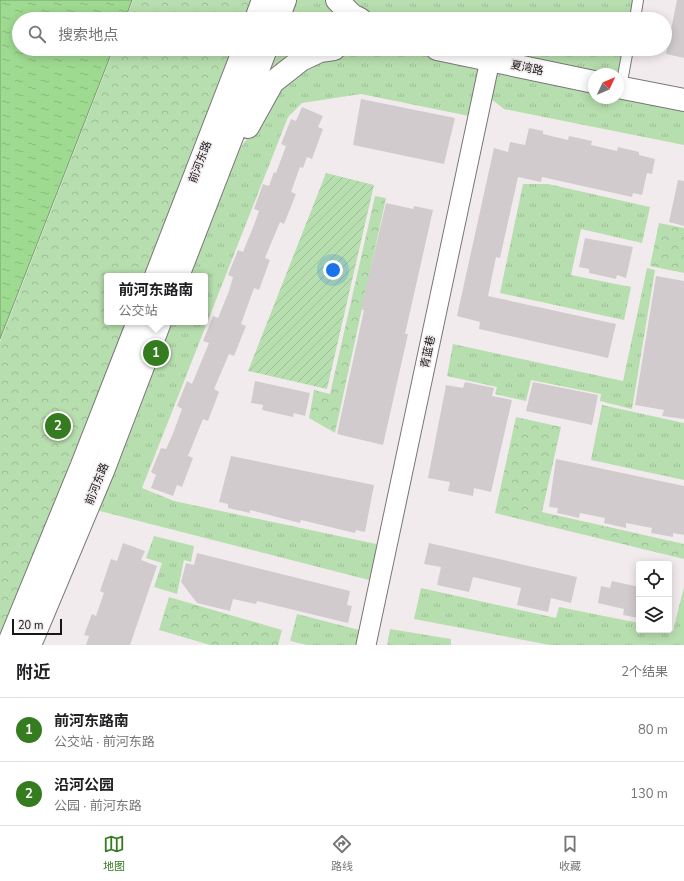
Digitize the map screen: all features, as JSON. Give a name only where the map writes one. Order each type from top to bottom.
[{"type":"main road","points":[[259,12],[263,0]]},
{"type":"main road","points":[[281,12],[285,0]]},
{"type":"main road","points":[[337,0],[349,12]]},
{"type":"main road","name":"前河东路","points":[[157,273],[241,56]]},
{"type":"main road","name":"前河东路","points":[[179,273],[263,56]]},
{"type":"main road","points":[[222,162],[246,130],[273,82],[301,60],[309,56]]},
{"type":"main road","name":"夏湾路","points":[[471,56],[588,81]]},
{"type":"main road","points":[[624,88],[684,100]]},
{"type":"main road","name":"前河东路","points":[[8,645],[82,465],[137,325]]},
{"type":"main road","name":"前河东路","points":[[30,645],[102,474],[159,325]]},
{"type":"street","name":"青蓝巷","points":[[366,645],[490,60]]},
{"type":"lane","points":[[635,12],[638,0]]},
{"type":"lane","points":[[624,68],[626,56]]},
{"type":"green space","points":[[133,0],[279,0],[275,12],[129,12]]},
{"type":"green space","points":[[287,0],[334,0],[346,12],[283,12]]},
{"type":"green space","points":[[340,0],[637,0],[634,12],[355,12]]},
{"type":"green space","points":[[111,56],[258,56],[176,273],[104,273],[104,325],[156,325],[0,645],[0,342]]},
{"type":"green space","points":[[266,56],[305,56],[258,77]]},
{"type":"green space","points":[[323,56],[450,56],[485,63],[474,117],[361,94],[302,103],[288,117],[208,320],[208,273],[185,273],[228,165],[251,133],[277,84]]},
{"type":"green space","points":[[487,56],[625,56],[622,68],[588,68],[588,73]]},
{"type":"green space","points":[[498,67],[588,86],[588,104],[624,104],[624,99],[684,106],[684,145],[504,109],[491,99]]},
{"type":"green space","points":[[326,173],[374,185],[327,389],[248,371]]},
{"type":"green space","points":[[523,184],[548,184],[650,207],[642,243],[581,229],[571,275],[631,287],[624,320],[500,293]]},
{"type":"green space","points":[[375,196],[386,198],[335,433],[309,418],[314,390],[330,394]]},
{"type":"green space","points":[[659,223],[684,228],[684,273],[650,266]]},
{"type":"green space","points":[[647,268],[655,270],[632,409],[600,401],[601,394],[531,380],[526,401],[495,394],[497,387],[447,376],[453,344],[623,381]]},
{"type":"green space","points":[[165,325],[206,325],[142,488],[174,501],[381,545],[373,581],[92,509]]},
{"type":"green space","points":[[602,405],[684,423],[684,480],[591,460]]},
{"type":"green space","points":[[516,417],[561,427],[542,512],[684,544],[684,559],[495,513]]},
{"type":"green space","points":[[154,536],[194,546],[191,562],[184,560],[177,594],[154,587],[162,563],[146,558]]},
{"type":"green space","points":[[684,587],[684,645],[550,645],[414,619],[421,588],[556,618],[559,607],[636,622],[636,633],[672,633]]},
{"type":"green space","points":[[169,597],[282,630],[278,645],[210,645],[159,630]]},
{"type":"green space","points":[[297,614],[363,631],[359,645],[307,645],[290,641]]},
{"type":"green space","points":[[390,629],[451,639],[451,645],[387,645]]},
{"type":"water","points":[[0,0],[132,0],[128,12],[12,12],[12,56],[110,56],[0,339]]},
{"type":"building","points":[[677,0],[684,0],[684,58],[672,55],[672,25]]},
{"type":"building","points":[[361,99],[455,118],[444,164],[353,145]]},
{"type":"building","points":[[302,107],[323,116],[318,127],[323,129],[312,159],[307,157],[303,168],[300,167],[291,192],[296,194],[284,224],[280,222],[265,258],[270,260],[259,290],[254,288],[241,324],[246,326],[234,356],[229,354],[214,389],[219,392],[208,421],[203,419],[188,456],[193,458],[182,487],[177,485],[173,496],[151,488],[156,475],[151,472],[161,448],[166,449],[182,409],[177,406],[187,381],[192,384],[209,343],[203,341],[213,316],[218,318],[229,291],[233,277],[228,275],[238,250],[243,252],[254,225],[259,211],[254,209],[263,184],[269,186],[274,172],[276,173],[286,146],[281,144],[291,119],[296,121]]},
{"type":"building","points":[[529,128],[543,131],[543,134],[568,140],[569,136],[592,141],[591,145],[617,151],[618,147],[639,152],[639,155],[655,159],[652,174],[647,173],[642,195],[633,193],[632,197],[542,177],[541,182],[518,177],[500,258],[496,257],[488,296],[616,324],[608,358],[479,329],[480,322],[457,316],[494,148],[508,152],[510,142],[525,145]]},
{"type":"building","points":[[678,180],[684,181],[684,226],[669,222]]},
{"type":"building","points":[[386,203],[413,209],[414,206],[433,210],[405,334],[408,334],[383,445],[337,434],[364,310],[361,309]]},
{"type":"building","points":[[585,238],[633,247],[626,278],[617,275],[616,279],[589,273],[589,269],[579,267]]},
{"type":"building","points":[[656,276],[684,281],[684,419],[662,416],[664,410],[635,405]]},
{"type":"building","points":[[255,381],[310,393],[305,416],[294,413],[293,417],[262,410],[263,405],[251,403]]},
{"type":"building","points":[[465,382],[494,388],[492,396],[512,400],[491,492],[474,488],[473,496],[448,491],[450,482],[428,478],[446,385],[463,388]]},
{"type":"building","points":[[533,382],[598,395],[592,425],[526,411]]},
{"type":"building","points":[[231,456],[374,485],[365,532],[356,530],[355,533],[301,520],[300,523],[250,510],[250,513],[228,508],[228,504],[219,502]]},
{"type":"building","points":[[556,459],[684,486],[684,535],[673,533],[673,537],[651,533],[652,528],[626,523],[626,528],[604,523],[605,518],[580,513],[579,518],[557,513],[558,508],[549,507]]},
{"type":"building","points":[[123,543],[145,551],[141,560],[157,566],[130,645],[86,645],[89,636],[84,635],[92,614],[96,616],[104,593],[100,591],[111,559],[117,561]]},
{"type":"building","points":[[429,543],[577,577],[571,603],[551,598],[548,612],[517,605],[521,588],[473,577],[469,592],[437,585],[441,567],[424,564]]},
{"type":"building","points":[[197,553],[350,591],[347,605],[352,606],[348,623],[257,601],[256,604],[233,599],[230,611],[197,603],[181,582],[186,563],[194,565]]},
{"type":"building","points":[[612,581],[636,586],[636,617],[623,615],[624,609],[598,603],[601,586],[610,588]]},
{"type":"place","name":"前河东路南","points":[[156,353]]},
{"type":"place","name":"沿河公园","points":[[58,426]]}]
